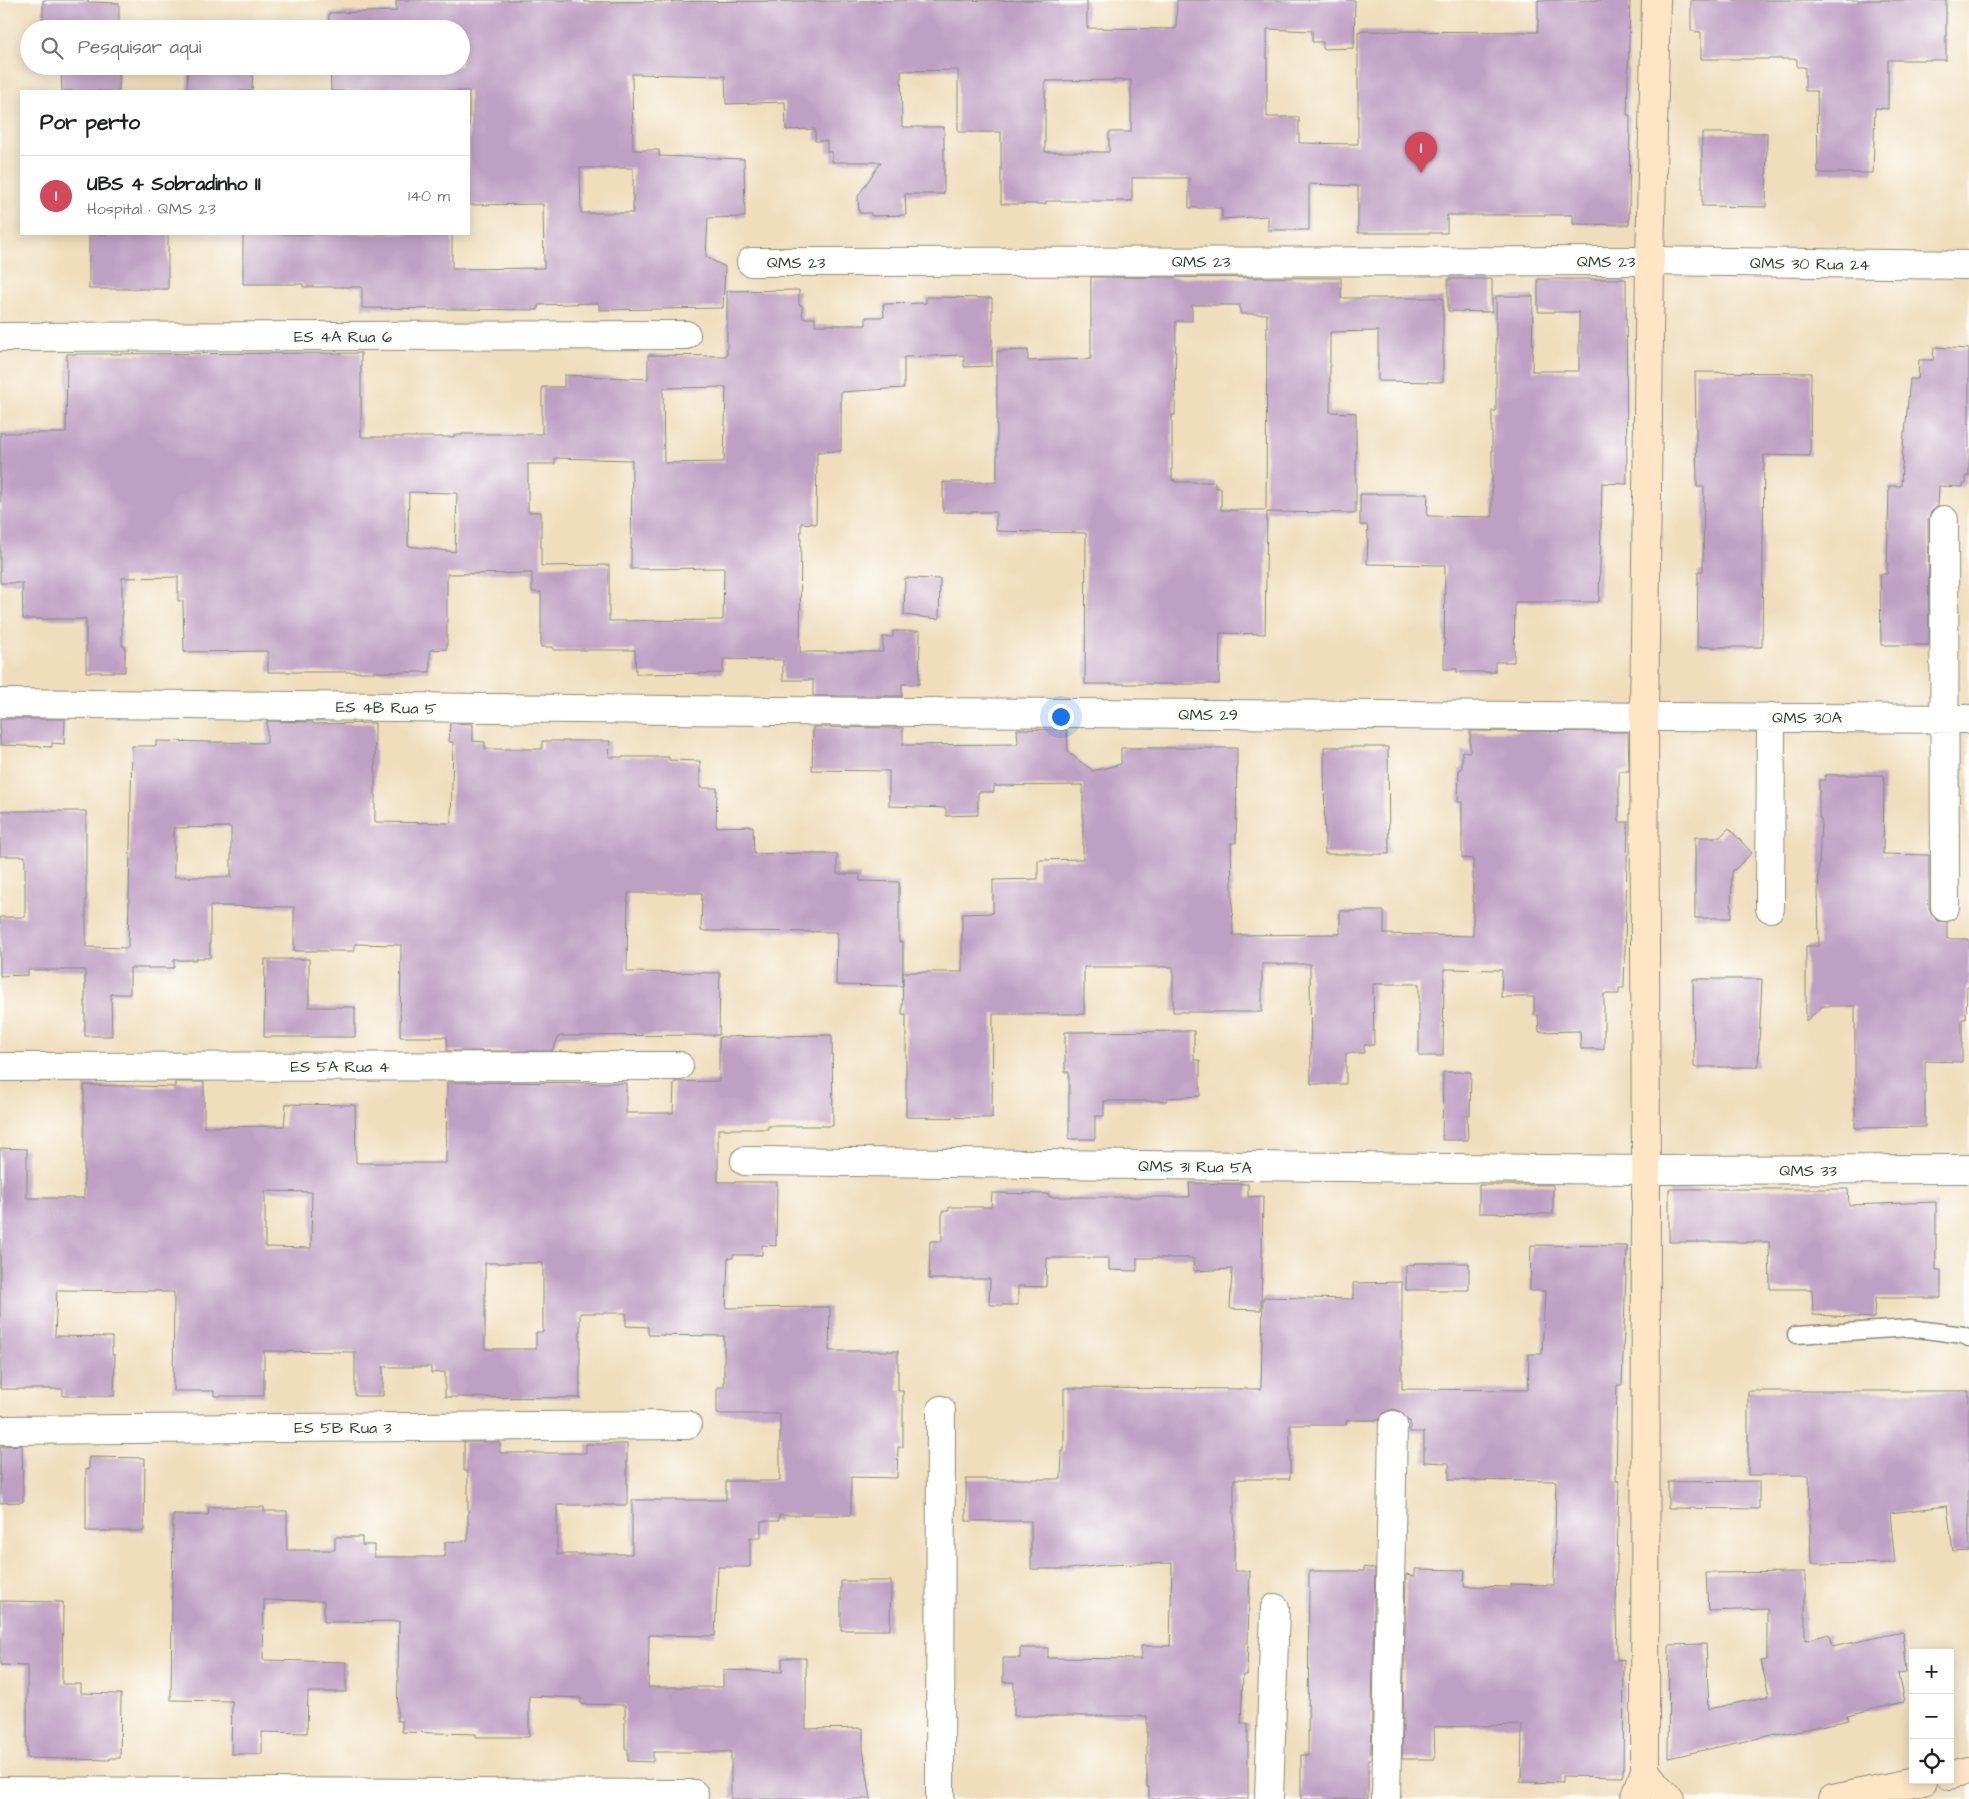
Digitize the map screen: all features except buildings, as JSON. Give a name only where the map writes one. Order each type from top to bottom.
[{"type":"street","points":[[1635,1799],[1645,1770],[1646,1170],[1644,716],[1650,261],[1656,0]]},
{"type":"street","name":"QMS 23","points":[[751,262],[1650,261]]},
{"type":"street","name":"QMS 30 Rua 24","points":[[1650,261],[1969,265]]},
{"type":"street","name":"ES 4A Rua 6","points":[[0,337],[686,335]]},
{"type":"street","points":[[1944,520],[1957,718],[1945,907]]},
{"type":"street","name":"ES 4B Rua 5","points":[[0,703],[772,711]]},
{"type":"street","name":"QMS 29","points":[[772,711],[1644,716]]},
{"type":"street","name":"QMS 30A","points":[[1644,716],[1957,718]]},
{"type":"street","points":[[1770,908],[1771,717]]},
{"type":"street","name":"ES 5A Rua 4","points":[[0,1067],[679,1066]]},
{"type":"street","name":"QMS 31 Rua 5A","points":[[745,1161],[1646,1170]]},
{"type":"street","name":"QMS 33","points":[[1646,1170],[1969,1169]]},
{"type":"street","points":[[940,1799],[941,1410]]},
{"type":"street","name":"ES 5B Rua 3","points":[[0,1430],[687,1425]]},
{"type":"street","points":[[1386,1799],[1393,1425]]},
{"type":"street","points":[[1269,1799],[1275,1608]]},
{"type":"street","points":[[1645,1770],[1655,1784],[1670,1799]]},
{"type":"street","points":[[1954,1774],[1969,1771]]},
{"type":"street","points":[[1833,1799],[1909,1783]]},
{"type":"street","points":[[0,1791],[694,1794]]},
{"type":"lane","points":[[1796,1334],[1910,1328],[1962,1334],[1969,1338]]},
{"type":"place","name":"UBS 4 Sobradinho II","points":[[1421,173]]}]
